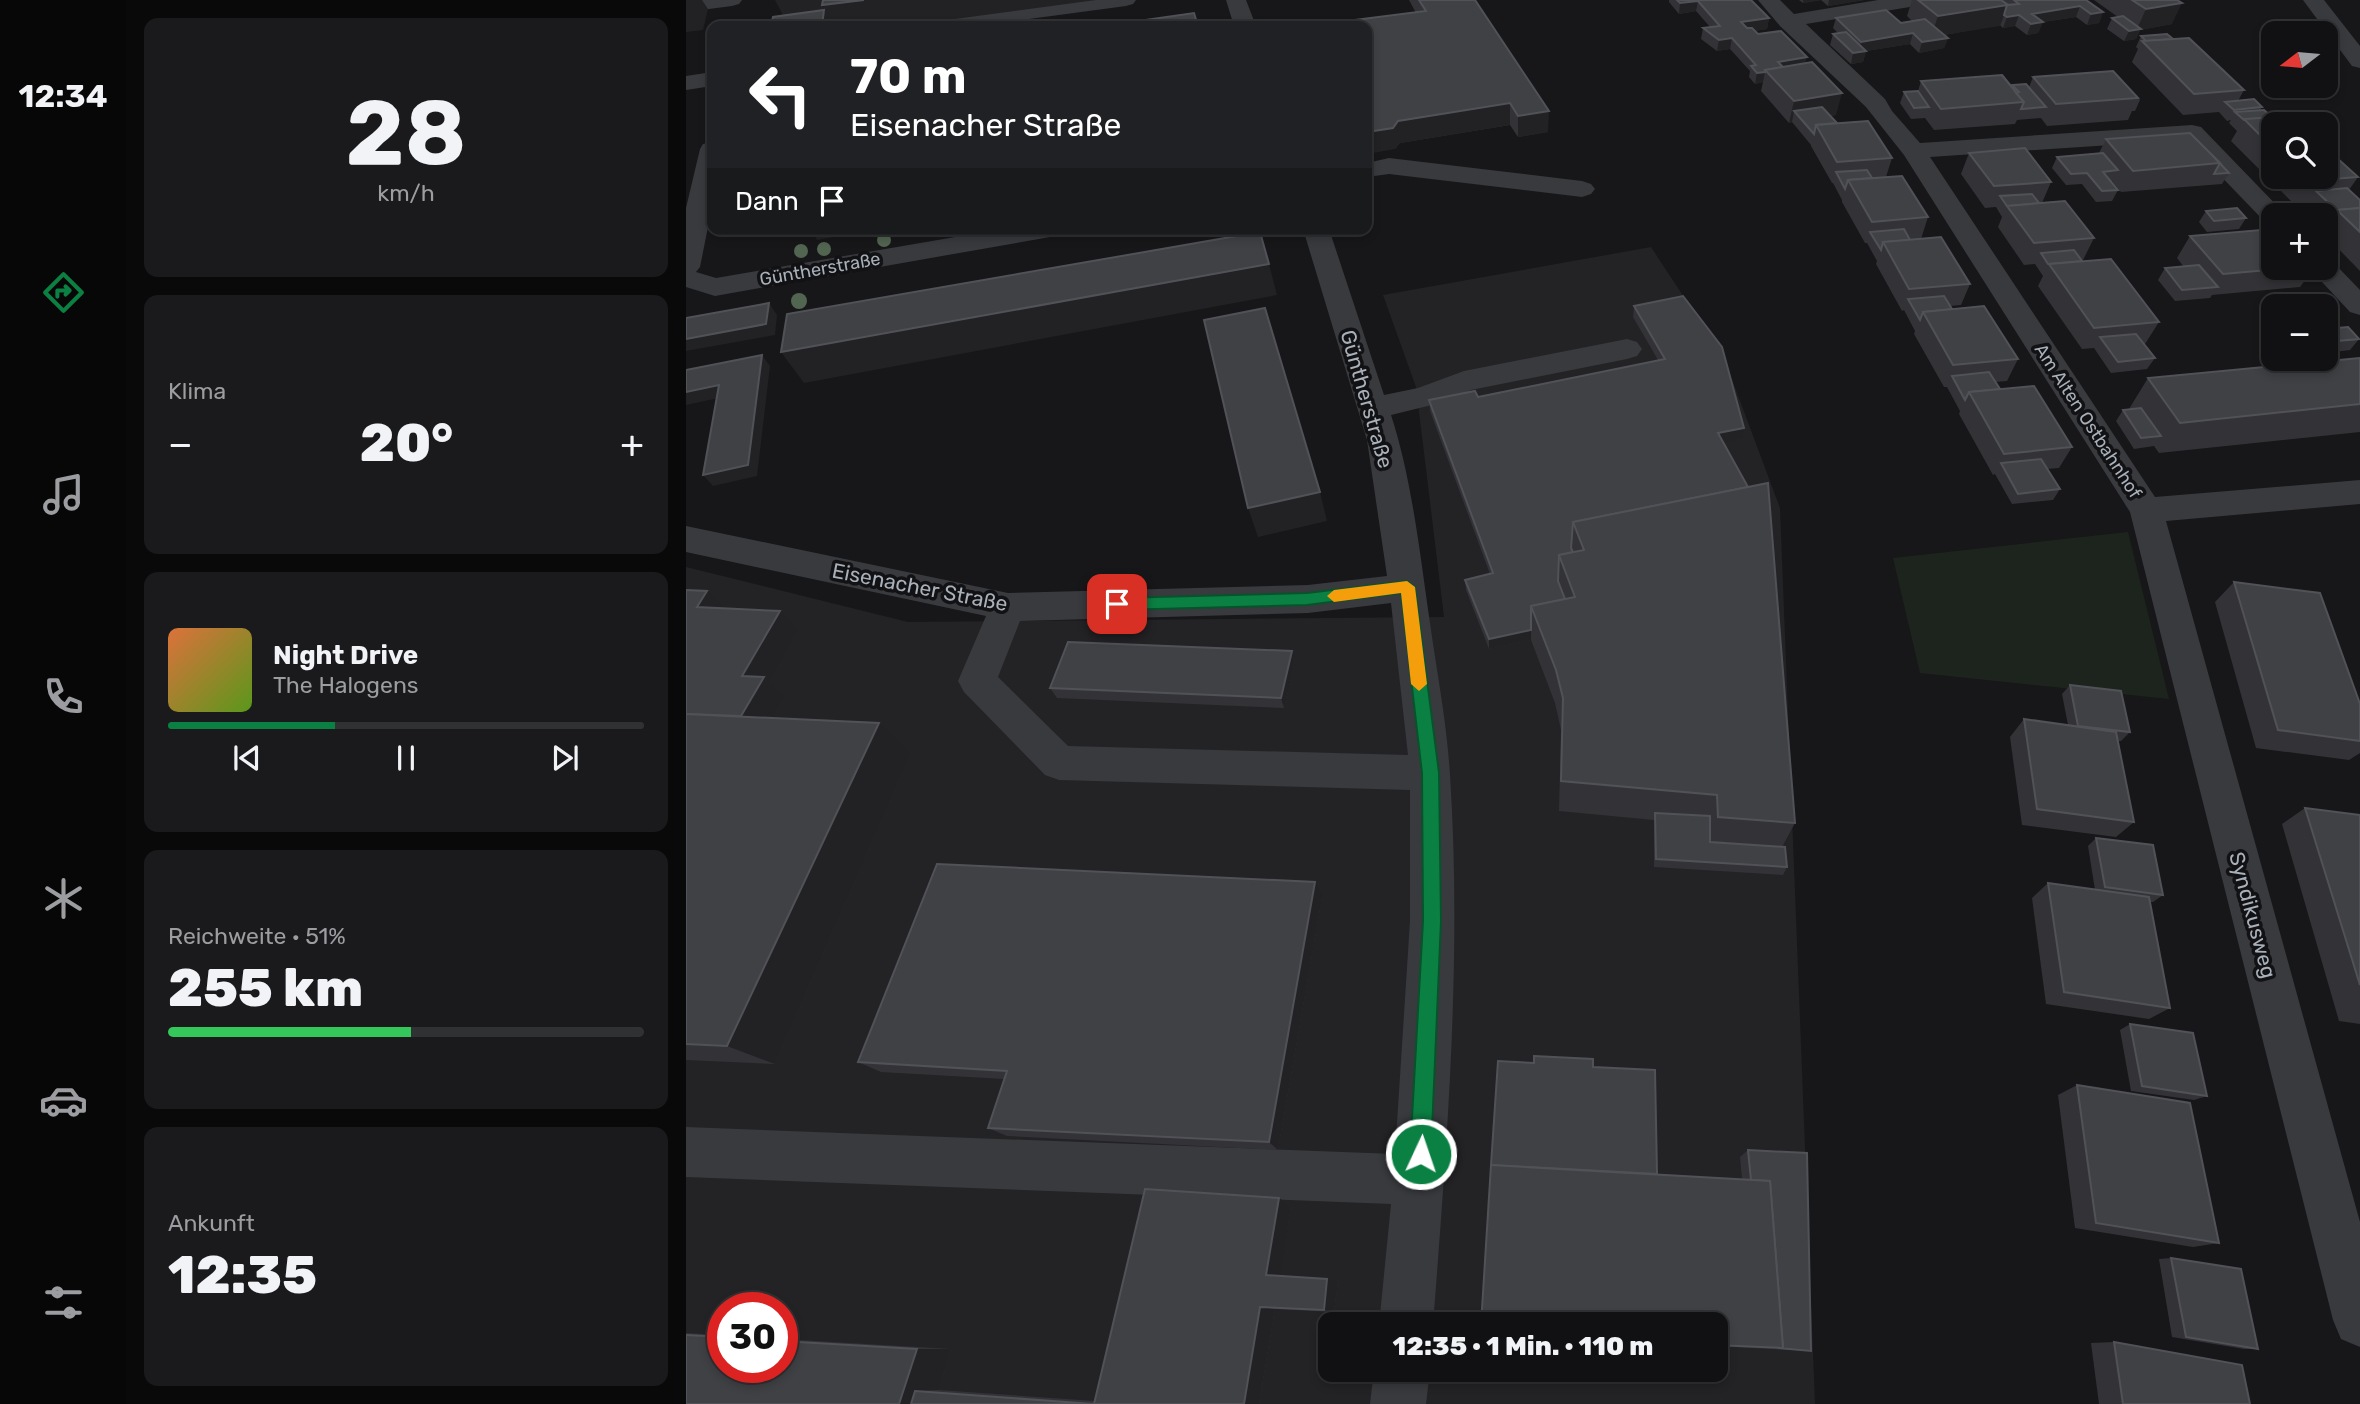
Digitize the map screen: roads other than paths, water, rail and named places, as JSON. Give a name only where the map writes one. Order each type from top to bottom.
[{"type":"street","points":[[968,21],[1126,0]]},
{"type":"street","points":[[1236,0],[1243,21]]},
{"type":"street","name":"Am Alten Ostbahnhof","points":[[1768,0],[1819,52],[1830,58],[1877,104],[1881,113],[1914,151],[2146,510],[2360,492]]},
{"type":"street","points":[[1788,21],[1916,0]]},
{"type":"street","points":[[2313,0],[2360,61]]},
{"type":"street","points":[[686,6],[741,4]]},
{"type":"street","points":[[686,83],[707,80]]},
{"type":"street","points":[[1914,151],[2192,132],[2261,203]]},
{"type":"street","points":[[686,267],[706,160]]},
{"type":"street","points":[[1372,169],[1389,166],[1582,189]]},
{"type":"street","name":"Güntherstraße","points":[[686,278],[715,287],[1015,235]]},
{"type":"street","name":"Güntherstraße","points":[[1318,235],[1383,440],[1407,587],[1430,773],[1432,921],[1419,1180],[1407,1312]]},
{"type":"street","points":[[2335,280],[2360,306]]},
{"type":"street","points":[[1373,408],[1425,397],[1464,382],[1628,349]]},
{"type":"street","name":"Syndikusweg","points":[[2146,510],[2360,1320]]},
{"type":"street","name":"Eisenacher Straße","points":[[686,539],[1008,607],[1307,599],[1407,587]]},
{"type":"street","points":[[1008,607],[977,681],[1059,763],[1430,773]]},
{"type":"street","points":[[686,1152],[1419,1180]]},
{"type":"street","points":[[1398,1404],[1401,1382]]}]
